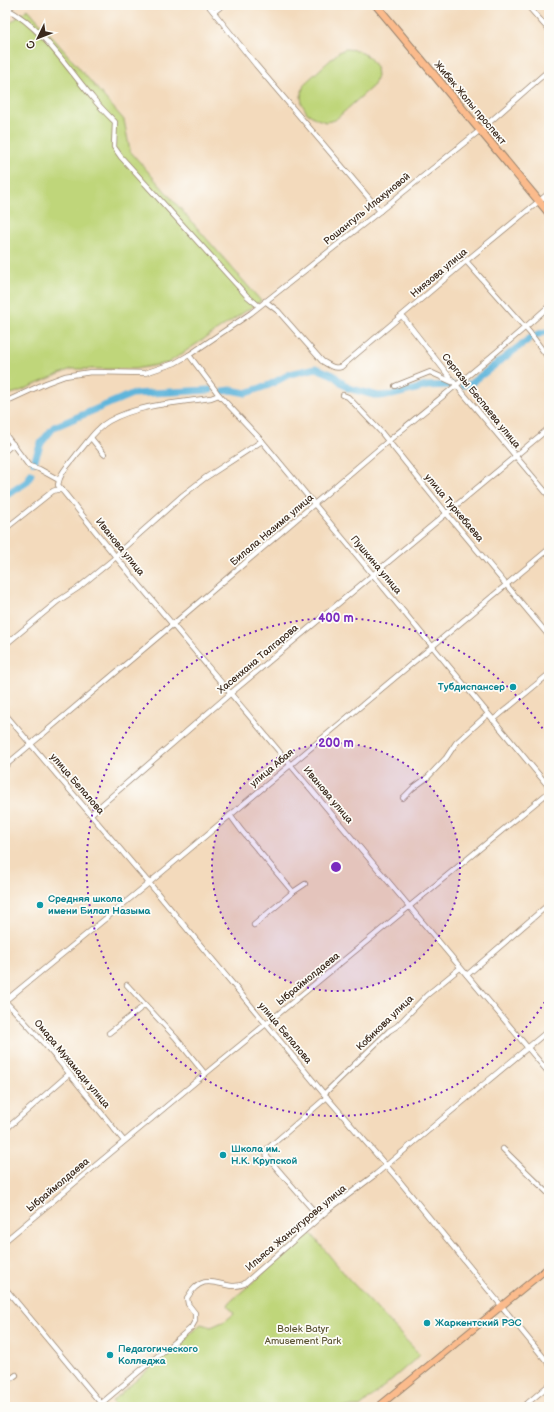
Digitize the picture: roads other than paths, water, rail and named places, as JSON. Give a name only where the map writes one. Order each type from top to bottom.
[{"type":"highway","name":"Жибек Жолы проспект","points":[[376,5],[549,213]]},
{"type":"main road","points":[[378,1407],[549,1268]]},
{"type":"street","points":[[13,5],[6,10],[28,22],[92,98],[115,122],[114,147],[121,157],[247,296],[259,306]]},
{"type":"street","points":[[208,5],[256,65],[380,211]]},
{"type":"street","points":[[214,12],[223,5]]},
{"type":"street","points":[[527,5],[548,26]]},
{"type":"street","name":"Рошангуль Илахуновой","points":[[5,402],[65,376],[91,372],[145,373],[175,363],[189,355],[259,306],[380,211],[549,70]]},
{"type":"street","name":"Ниязова улица","points":[[265,301],[278,311],[322,361],[331,367],[341,367],[549,193]]},
{"type":"street","points":[[466,261],[526,328],[549,359]]},
{"type":"street","name":"Билала Назима улица","points":[[5,766],[455,385],[526,328],[549,306]]},
{"type":"street","name":"Сергазы Беспаева улица","points":[[402,316],[455,385],[549,496]]},
{"type":"street","name":"Пушкина улица","points":[[189,355],[219,395],[262,441],[549,787]]},
{"type":"street","points":[[395,386],[430,372],[455,385]]},
{"type":"street","points":[[5,434],[29,466],[39,469],[59,480],[60,474],[96,432],[108,421],[151,407],[211,398],[219,395]]},
{"type":"street","name":"улица Туркебаева","points":[[343,395],[348,397],[365,414],[549,636]]},
{"type":"street","name":"Хасенхана Талгарова","points":[[91,814],[231,693],[549,428]]},
{"type":"street","points":[[91,438],[104,454]]},
{"type":"street","points":[[5,646],[58,601],[78,588],[116,557],[130,542],[183,495],[205,478],[262,441]]},
{"type":"street","points":[[5,450],[13,444]]},
{"type":"street","name":"Иванова улица","points":[[59,480],[58,485],[116,557],[174,624],[460,968],[549,1072]]},
{"type":"street","points":[[5,529],[53,491],[62,490]]},
{"type":"street","name":"улица Абая","points":[[5,1001],[149,883],[549,549]]},
{"type":"street","points":[[493,720],[549,674]]},
{"type":"street","name":"улица Белалова","points":[[5,714],[149,883],[325,1095],[387,1166],[549,1364]]},
{"type":"street","points":[[403,798],[413,788],[428,777],[446,758],[456,743],[488,714]]},
{"type":"street","name":"Ыбраймолдаева","points":[[5,1241],[73,1186],[124,1141],[205,1074],[549,792]]},
{"type":"street","points":[[230,815],[293,892]]},
{"type":"street","points":[[254,925],[293,892],[305,884]]},
{"type":"street","points":[[467,975],[549,904]]},
{"type":"street","name":"Кобикова улица","points":[[319,1217],[267,1157],[266,1150],[389,1032],[398,1026],[427,995],[460,968]]},
{"type":"street","points":[[127,985],[176,1038],[205,1074]]},
{"type":"street","name":"Омара Мухамади улица","points":[[5,1001],[69,1074],[124,1141]]},
{"type":"street","points":[[109,1033],[145,1005]]},
{"type":"street","name":"Ильяса Жансугурова улица","points":[[97,1407],[103,1405],[191,1328],[195,1321],[196,1313],[188,1304],[187,1298],[190,1292],[197,1286],[204,1282],[212,1281],[233,1286],[244,1284],[319,1217],[387,1166],[549,1030]]},
{"type":"street","points":[[5,1130],[69,1074]]},
{"type":"street","points":[[503,1149],[549,1194]]},
{"type":"street","points":[[5,1288],[103,1405]]},
{"type":"street","points":[[5,1383],[16,1375]]},
{"type":"street","points":[[523,1407],[549,1385]]},
{"type":"waterway","points":[[463,385],[470,384],[533,336],[549,332]]},
{"type":"waterway","points":[[224,391],[231,390],[246,393],[269,385],[290,374],[316,368],[333,375],[348,388],[378,396],[392,395],[427,386],[452,385]]},
{"type":"waterway","points":[[34,462],[41,443],[54,427],[132,394],[210,390]]},
{"type":"waterway","points":[[5,496],[27,482],[31,474]]},
{"type":"place","name":"Тубдиспансер","points":[[513,687]]},
{"type":"place","name":"Средняя школа имени Билал Назыма","points":[[40,905]]},
{"type":"place","name":"Школа им. Н.К. Крупской","points":[[223,1155]]},
{"type":"place","name":"Жаркентский РЭС","points":[[427,1323]]},
{"type":"place","name":"Педагогического Колледжа","points":[[110,1355]]},
{"type":"park label","name":"Bolek Batyr Amusement Park","points":[[303,1334]]}]
